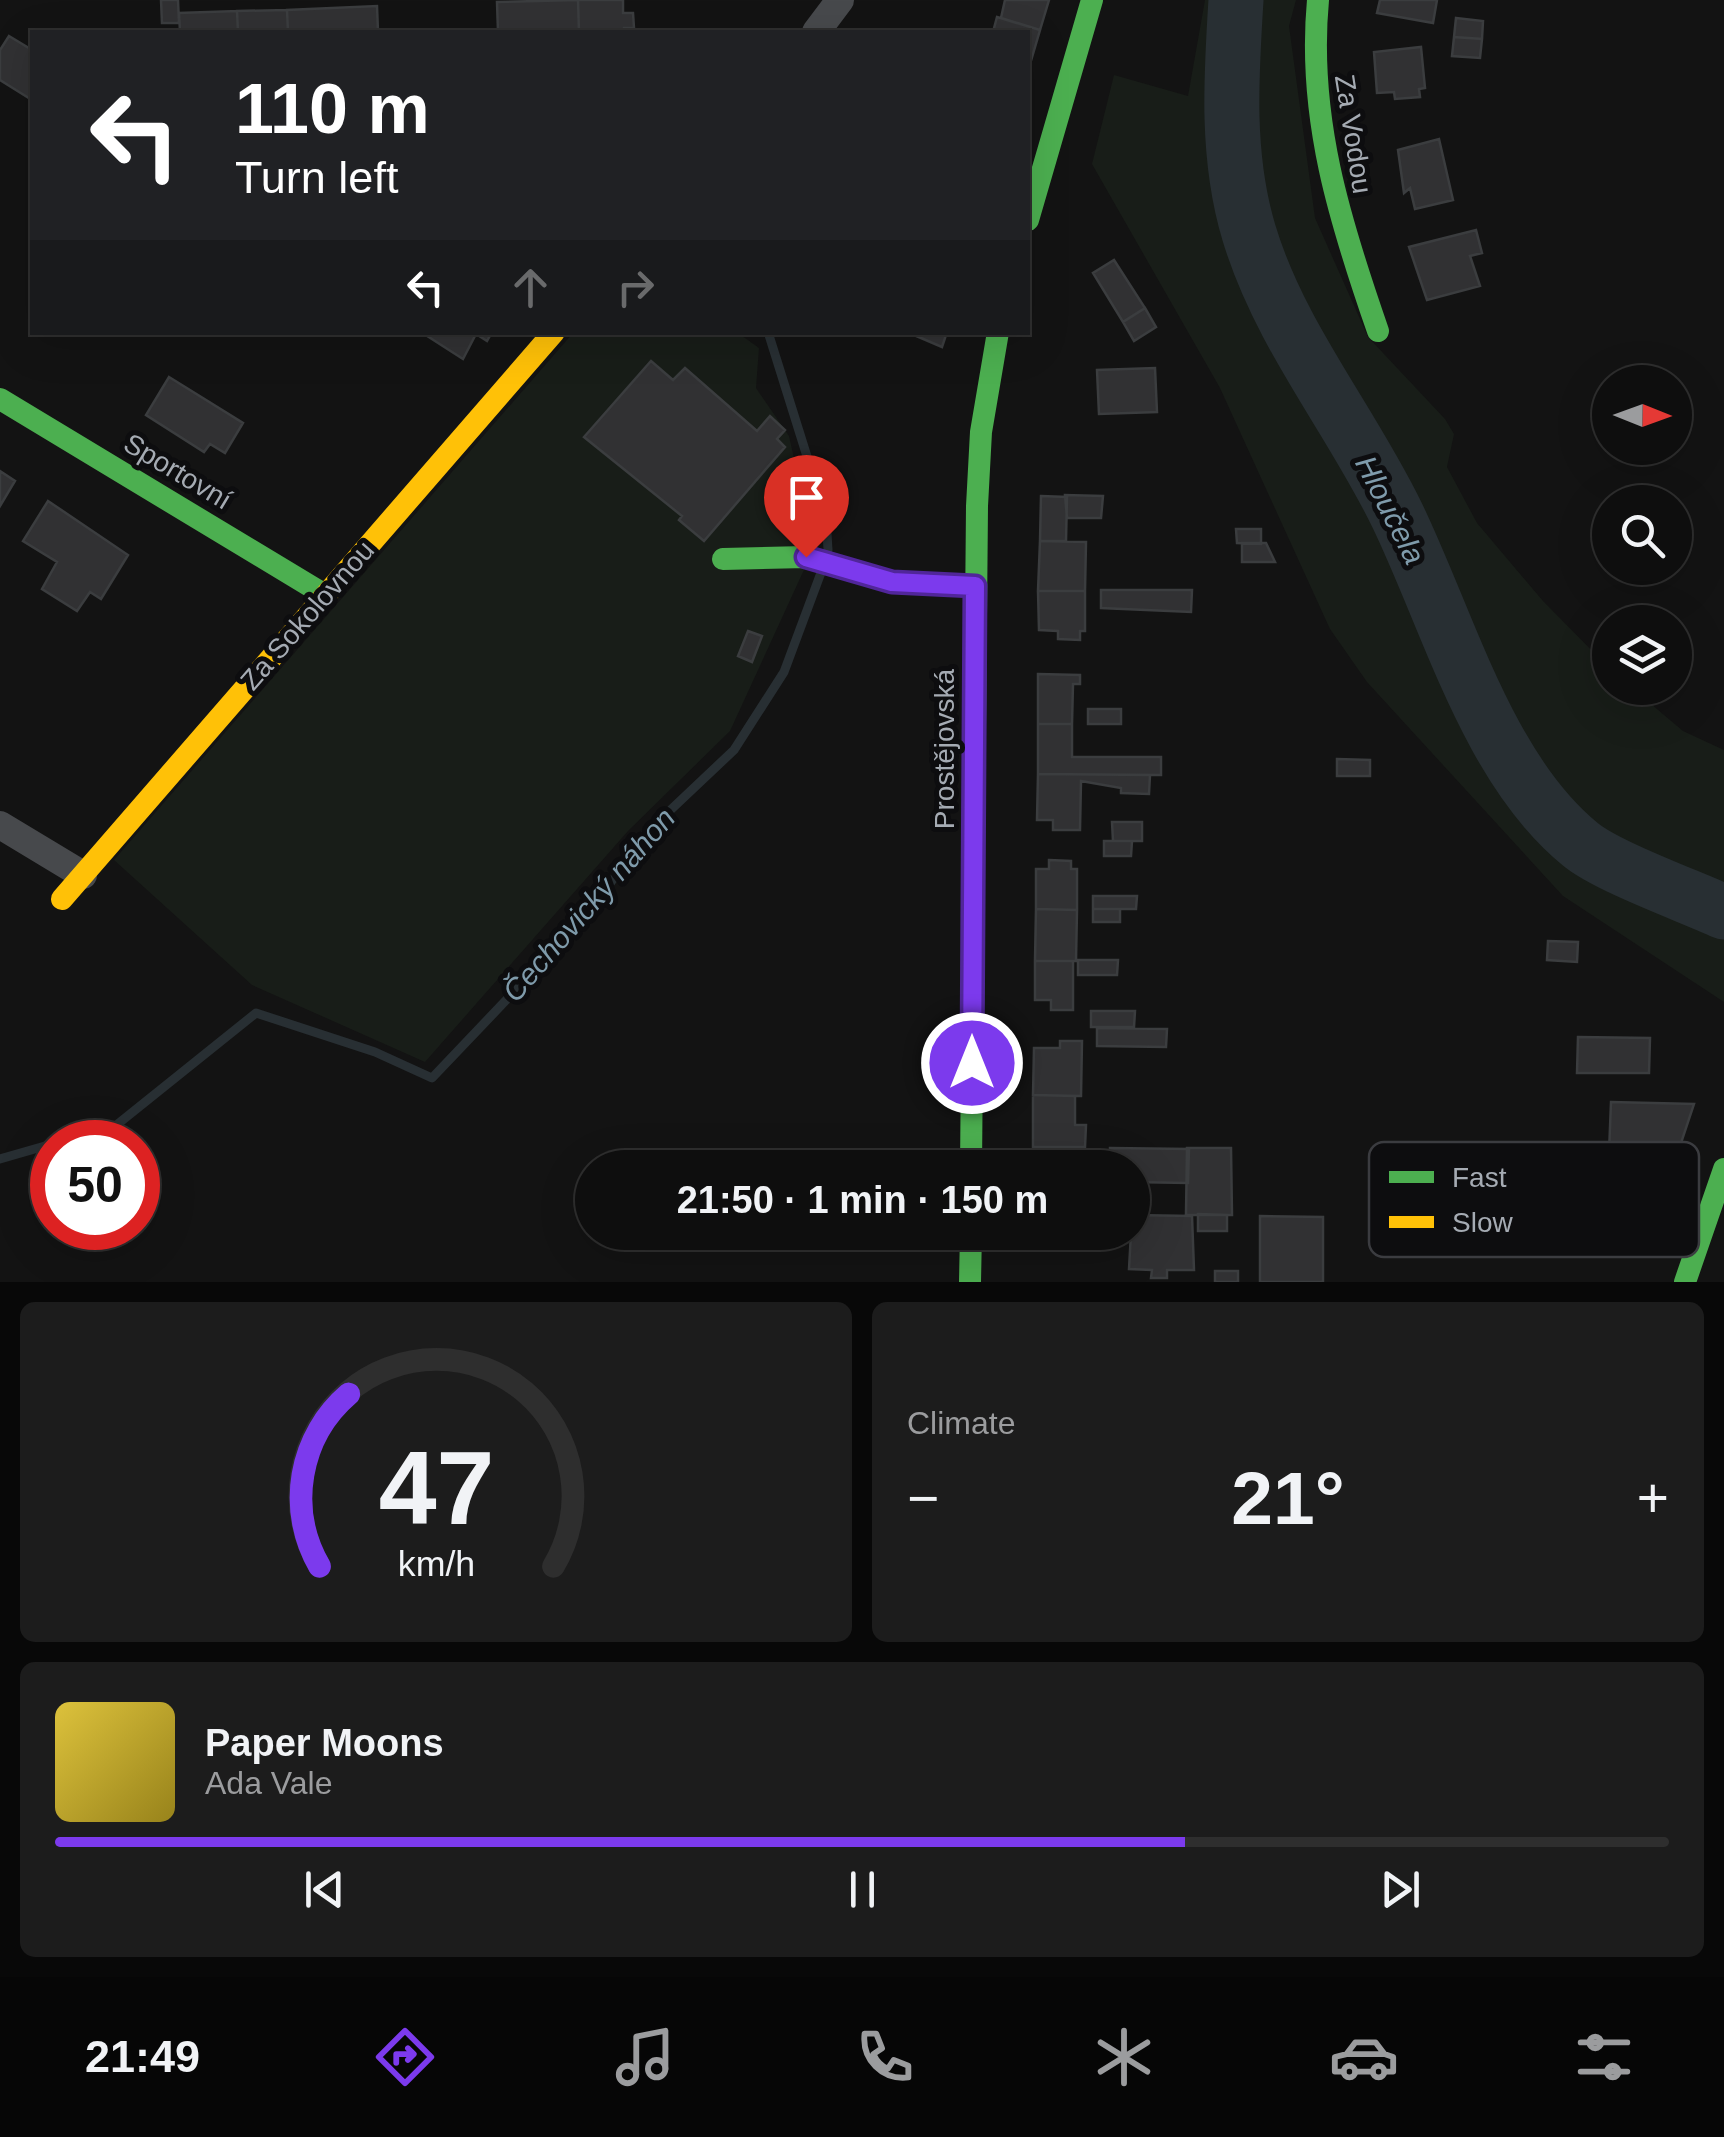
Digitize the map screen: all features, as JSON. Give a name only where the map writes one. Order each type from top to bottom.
[{"type":"street","points":[[818,30],[840,0]]},
{"type":"street","points":[[1030,213],[1092,0]]},
{"type":"street","name":"Za Vodou","points":[[1318,0],[1310,48],[1328,186],[1378,331]]},
{"type":"street","name":"Za Sokolovnou","points":[[62,899],[551,335]]},
{"type":"street","name":"Prostějovská","points":[[971,1150],[975,586],[981,432],[997,335]]},
{"type":"street","name":"Sportovní","points":[[0,399],[325,595]]},
{"type":"street","points":[[723,559],[806,557],[892,582]]},
{"type":"street","points":[[0,825],[83,875]]},
{"type":"street","points":[[1699,1241],[1724,1169]]},
{"type":"street","points":[[970,1282],[971,1250]]},
{"type":"street","points":[[1685,1282],[1694,1257]]},
{"type":"lane","points":[[892,582],[975,586]]},
{"type":"shaded area","points":[[1205,0],[1296,0],[1289,26],[1315,218],[1368,337],[1445,419],[1454,434],[1447,467],[1477,523],[1543,601],[1592,651],[1592,705],[1652,705],[1683,731],[1724,750],[1724,1002],[1563,896],[1367,682],[1330,629],[1220,388],[1092,164],[1114,75],[1188,96]]},
{"type":"shaded area","points":[[571,335],[741,335],[759,348],[756,388],[789,436],[814,548],[730,731],[628,831],[425,1062],[252,985],[114,860]]},
{"type":"building","points":[[161,0],[178,0],[179,23],[162,23]]},
{"type":"building","points":[[578,0],[623,0],[623,13],[633,13],[634,28],[579,30]]},
{"type":"building","points":[[578,0],[579,30],[498,30],[497,2]]},
{"type":"building","points":[[1005,0],[1049,0],[1040,30],[1001,18]]},
{"type":"building","points":[[1380,0],[1437,0],[1433,23],[1377,13]]},
{"type":"building","points":[[377,6],[378,30],[288,30],[287,10]]},
{"type":"building","points":[[287,10],[288,30],[238,30],[237,11]]},
{"type":"building","points":[[237,11],[238,30],[180,30],[179,13]]},
{"type":"building","points":[[997,17],[1040,30],[1030,64],[1030,30],[994,30]]},
{"type":"building","points":[[1456,18],[1483,21],[1482,39],[1454,37]]},
{"type":"building","points":[[9,36],[30,49],[30,99],[0,80],[0,50]]},
{"type":"building","points":[[1454,37],[1482,39],[1480,58],[1452,56]]},
{"type":"building","points":[[1421,47],[1425,88],[1419,89],[1420,97],[1395,99],[1394,92],[1377,93],[1374,52]]},
{"type":"building","points":[[1439,139],[1453,200],[1415,209],[1410,188],[1404,193],[1398,150]]},
{"type":"building","points":[[1476,230],[1482,253],[1470,256],[1480,286],[1427,300],[1409,247]]},
{"type":"building","points":[[1114,260],[1145,308],[1123,322],[1093,273]]},
{"type":"building","points":[[1145,308],[1156,327],[1134,341],[1123,322]]},
{"type":"building","points":[[426,335],[475,335],[463,359]]},
{"type":"building","points":[[914,335],[946,335],[942,347]]},
{"type":"building","points":[[651,361],[673,380],[685,368],[757,431],[770,416],[785,430],[777,439],[785,447],[704,541],[679,520],[682,516],[584,437]]},
{"type":"building","points":[[1155,368],[1157,412],[1099,414],[1097,370]]},
{"type":"building","points":[[169,377],[243,423],[225,453],[210,444],[204,452],[146,415]]},
{"type":"building","points":[[0,471],[15,481],[0,506]]},
{"type":"building","points":[[1065,495],[1103,496],[1101,518],[1067,518]]},
{"type":"building","points":[[1041,496],[1067,497],[1066,541],[1040,541]]},
{"type":"building","points":[[48,501],[128,555],[101,599],[90,592],[77,611],[42,589],[57,562],[23,541]]},
{"type":"building","points":[[1236,529],[1261,529],[1261,544],[1237,543]]},
{"type":"building","points":[[1040,541],[1086,542],[1085,591],[1038,591]]},
{"type":"building","points":[[1242,543],[1266,543],[1275,562],[1242,562]]},
{"type":"building","points":[[1101,590],[1192,590],[1191,612],[1101,608]]},
{"type":"building","points":[[1038,591],[1085,591],[1085,631],[1080,631],[1080,640],[1058,639],[1058,631],[1039,630]]},
{"type":"building","points":[[748,631],[762,636],[752,662],[738,656]]},
{"type":"building","points":[[1038,674],[1080,675],[1080,684],[1073,684],[1072,724],[1038,724]]},
{"type":"building","points":[[1088,709],[1121,709],[1121,724],[1088,724]]},
{"type":"building","points":[[1038,724],[1072,724],[1072,757],[1161,757],[1161,775],[1038,774]]},
{"type":"building","points":[[1337,759],[1370,760],[1370,776],[1337,776]]},
{"type":"building","points":[[1038,774],[1150,775],[1149,794],[1121,793],[1121,788],[1081,781],[1080,830],[1053,830],[1053,820],[1037,820]]},
{"type":"building","points":[[1112,822],[1142,822],[1142,841],[1113,841]]},
{"type":"building","points":[[1104,841],[1132,841],[1131,856],[1104,856]]},
{"type":"building","points":[[1049,860],[1071,861],[1071,869],[1077,869],[1077,910],[1036,909],[1036,869],[1049,869]]},
{"type":"building","points":[[1093,896],[1137,896],[1136,909],[1093,909]]},
{"type":"building","points":[[1036,909],[1077,910],[1076,961],[1035,961]]},
{"type":"building","points":[[1093,909],[1120,909],[1120,922],[1093,922]]},
{"type":"building","points":[[1548,941],[1578,942],[1577,962],[1547,960]]},
{"type":"building","points":[[1078,960],[1118,960],[1117,975],[1078,975]]},
{"type":"building","points":[[1035,961],[1073,961],[1073,1010],[1051,1010],[1051,1000],[1035,1000]]},
{"type":"building","points":[[1091,1011],[1135,1011],[1134,1027],[1091,1027]]},
{"type":"building","points":[[1097,1028],[1167,1029],[1166,1047],[1097,1046]]},
{"type":"building","points":[[1578,1037],[1650,1038],[1649,1073],[1577,1073]]},
{"type":"building","points":[[1060,1041],[1082,1041],[1081,1096],[1033,1095],[1034,1048],[1060,1048]]},
{"type":"building","points":[[1033,1095],[1075,1096],[1075,1125],[1086,1125],[1085,1147],[1033,1147]]},
{"type":"building","points":[[1611,1102],[1694,1104],[1681,1142],[1609,1142]]},
{"type":"building","points":[[1033,1147],[1074,1148],[1074,1150]]},
{"type":"building","points":[[1187,1148],[1231,1148],[1232,1215],[1186,1215]]},
{"type":"building","points":[[1189,1149],[1188,1183],[1150,1182],[1150,1150],[1110,1150]]},
{"type":"building","points":[[1198,1214],[1227,1215],[1227,1231],[1198,1231]]},
{"type":"building","points":[[1150,1215],[1192,1216],[1194,1270],[1167,1270],[1167,1278],[1151,1278],[1152,1270],[1129,1269],[1130,1250],[1150,1250]]},
{"type":"building","points":[[1260,1216],[1323,1217],[1323,1282],[1260,1282]]},
{"type":"building","points":[[1215,1271],[1238,1271],[1238,1282],[1215,1282]]},
{"type":"waterway","name":"Hloučela","points":[[1236,0],[1233,146],[1242,204],[1262,271],[1297,342],[1397,515],[1495,734],[1519,775],[1580,844],[1628,871],[1724,912]]},
{"type":"waterway","name":"Čechovický náhon","points":[[769,335],[826,517],[828,550]]},
{"type":"waterway","name":"Čechovický náhon","points":[[123,1120],[256,1013],[375,1052],[432,1078],[591,911],[643,836],[734,750],[784,672],[822,570]]},
{"type":"waterway","name":"Čechovický náhon","points":[[0,1159],[30,1150]]},
{"type":"traffic: fast","points":[[1030,213],[1092,0]]},
{"type":"traffic: fast","points":[[1318,0],[1317,86],[1322,127],[1339,209],[1378,331]]},
{"type":"traffic: fast","points":[[971,1150],[977,506],[981,432],[997,335]]},
{"type":"traffic: fast","points":[[0,399],[325,595]]},
{"type":"traffic: fast","points":[[723,559],[806,557],[892,582]]},
{"type":"traffic: fast","points":[[1699,1241],[1724,1169]]},
{"type":"traffic: fast","points":[[970,1282],[971,1250]]},
{"type":"traffic: fast","points":[[1685,1282],[1694,1257]]},
{"type":"traffic: slow","points":[[62,899],[551,335]]},
{"type":"route","points":[[806,557],[892,582],[975,586],[972,1063]]}]
